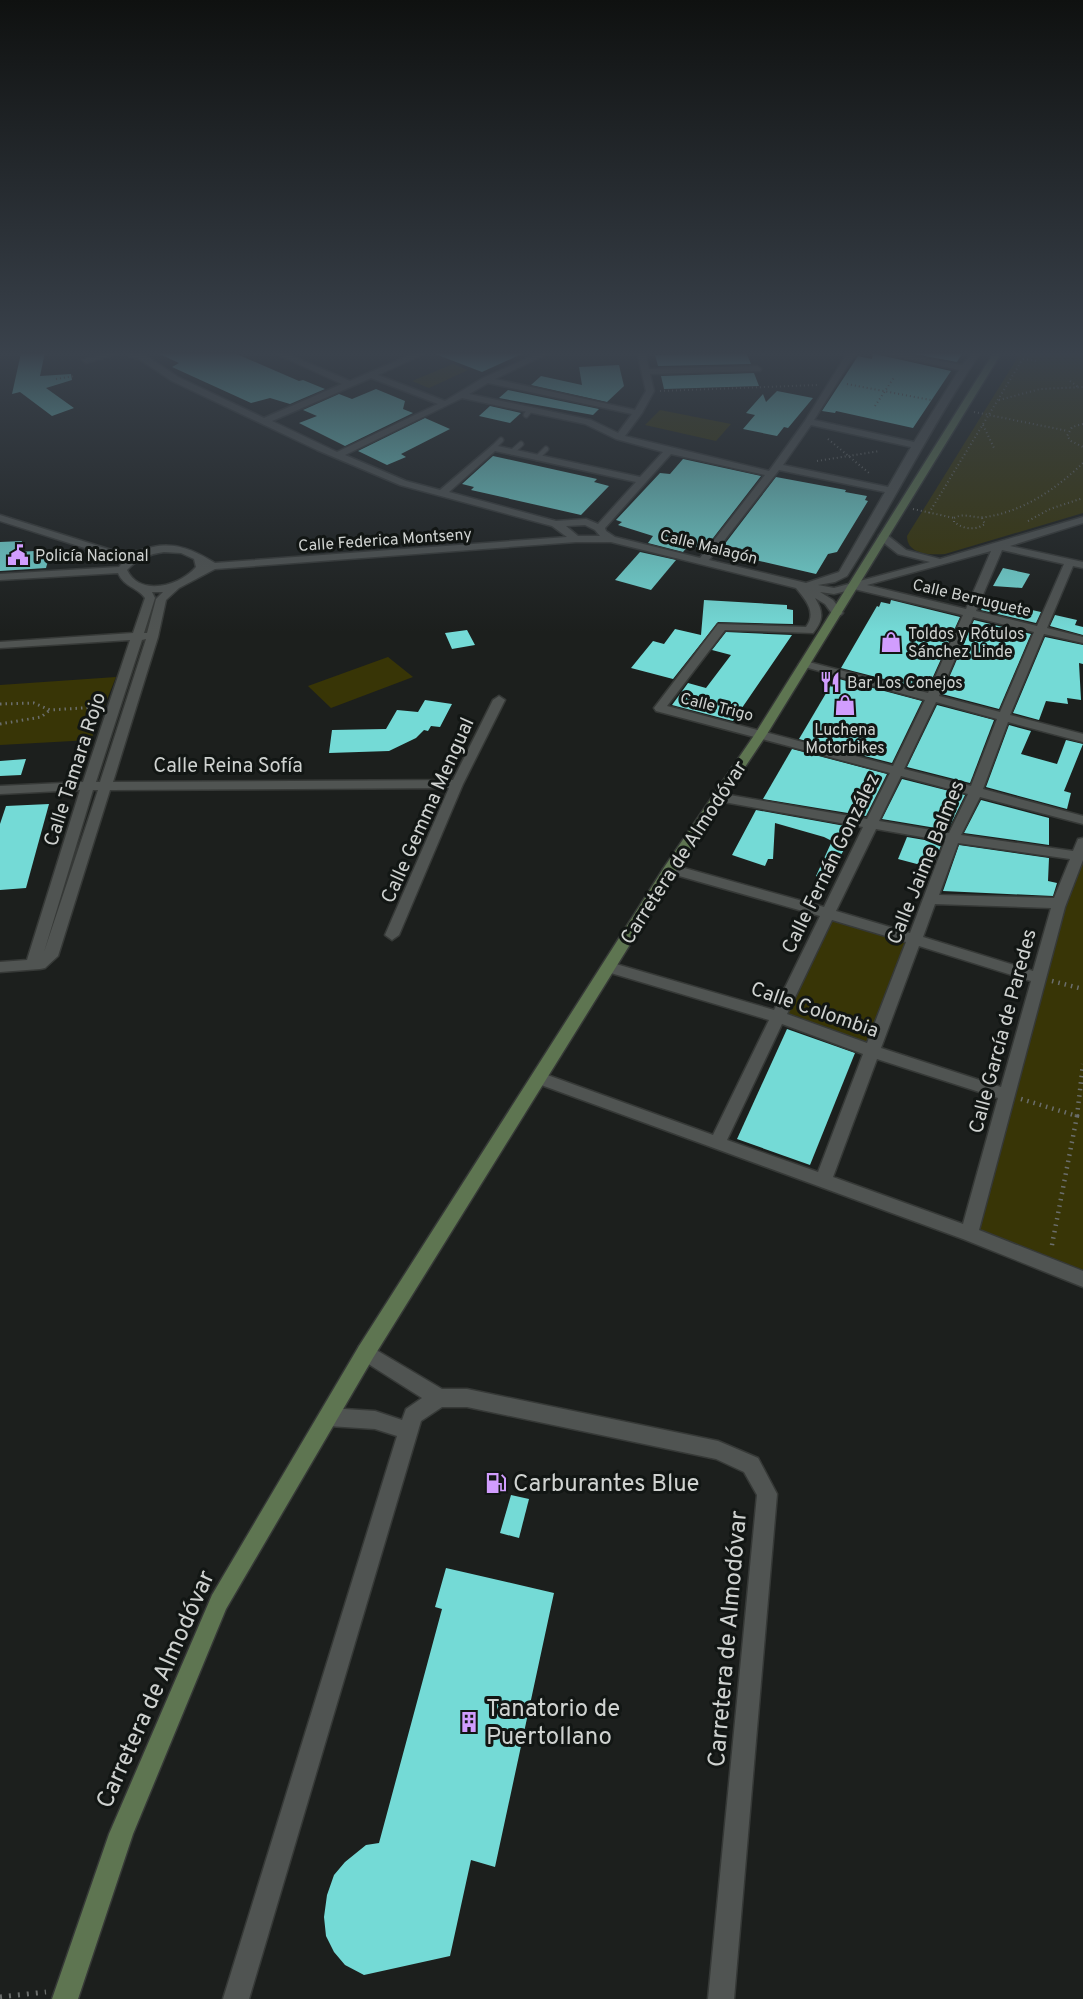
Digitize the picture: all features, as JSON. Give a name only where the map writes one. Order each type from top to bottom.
[{"type":"main road","name":"Carretera de Almodóvar","points":[[66,1994],[121,1834],[219,1602],[366,1352],[670,869],[761,734],[940,445]]},
{"type":"street","name":"Calle Malagón","points":[[317,445],[403,483],[555,524],[574,523],[597,530],[610,539],[799,585],[834,591],[854,586]]},
{"type":"street","points":[[337,455],[358,445]]},
{"type":"street","points":[[649,445],[669,451],[890,490]]},
{"type":"street","points":[[702,562],[793,445]]},
{"type":"street","points":[[799,585],[831,580],[843,574],[917,445]]},
{"type":"street","points":[[441,494],[493,448],[643,481]]},
{"type":"street","points":[[597,530],[669,451]]},
{"type":"street","points":[[0,518],[123,563]]},
{"type":"street","points":[[854,586],[1083,520]]},
{"type":"street","points":[[570,535],[567,528],[574,523]]},
{"type":"street","name":"Calle Malagón","points":[[555,524],[570,535],[597,530]]},
{"type":"street","name":"Calle Federica Montseny","points":[[174,587],[213,566],[558,542],[570,535]]},
{"type":"street","points":[[883,537],[906,554],[939,561]]},
{"type":"street","points":[[999,546],[1083,565]]},
{"type":"street","name":"Calle Fernán González","points":[[718,1142],[932,698],[999,546]]},
{"type":"street","name":"Calle Federica Montseny","points":[[123,563],[158,550],[180,550],[192,553],[213,566]]},
{"type":"street","points":[[197,575],[201,567],[200,560]]},
{"type":"street","name":"Calle Jaime Balmes","points":[[823,1181],[952,838],[976,791],[1003,718],[1070,561]]},
{"type":"street","points":[[0,577],[123,563]]},
{"type":"street","points":[[123,563],[124,578],[131,584],[143,588],[174,587]]},
{"type":"street","name":"Calle Malagón","points":[[799,585],[840,608]]},
{"type":"street","name":"Calle Trigo","points":[[761,734],[660,708],[722,626],[809,631],[814,626],[817,611],[814,602],[799,585]]},
{"type":"street","name":"Calle Berruguete","points":[[854,586],[1083,640]]},
{"type":"street","name":"Calle Tamara Rojo","points":[[143,588],[150,598],[145,636],[105,786],[53,951],[40,964],[33,965],[115,706],[145,636],[161,599],[174,587]]},
{"type":"street","points":[[0,645],[145,636]]},
{"type":"street","points":[[805,664],[1083,738]]},
{"type":"street","name":"Calle Gemma Mengual","points":[[392,935],[457,784],[499,700]]},
{"type":"street","points":[[761,734],[1083,820]]},
{"type":"street","name":"Calle Reina Sofía","points":[[0,790],[88,786],[457,784]]},
{"type":"street","points":[[718,797],[952,838],[1080,849]]},
{"type":"street","name":"Calle García de Paredes","points":[[969,1234],[1059,903],[1080,849]]},
{"type":"street","points":[[670,869],[827,913],[1039,978]]},
{"type":"street","points":[[929,899],[1059,903]]},
{"type":"street","points":[[0,967],[33,965]]},
{"type":"street","name":"Calle Colombia","points":[[609,966],[778,1017],[872,1051],[1007,1095]]},
{"type":"street","points":[[539,1078],[969,1234],[1083,1279]]},
{"type":"street","points":[[236,1999],[413,1415],[439,1398],[366,1352]]},
{"type":"street","name":"Carretera de Almodóvar","points":[[439,1398],[467,1398],[718,1450],[751,1465],[767,1494],[721,1999]]},
{"type":"street","points":[[329,1417],[375,1420],[408,1431]]},
{"type":"lane","points":[[512,452],[520,445]]},
{"type":"lane","points":[[537,458],[546,449]]},
{"type":"path","points":[[836,445],[890,490]]},
{"type":"path","points":[[971,445],[929,513],[954,518],[964,514],[982,518],[1023,505],[1069,478],[1083,463]]},
{"type":"path","points":[[775,470],[883,451]]},
{"type":"path","points":[[1020,524],[1050,509],[1083,498]]},
{"type":"path","points":[[954,518],[954,522],[966,529],[980,528],[985,525],[982,518]]},
{"type":"path","points":[[0,704],[34,703],[50,710],[115,706]]},
{"type":"path","points":[[0,724],[41,717],[50,710]]},
{"type":"path","points":[[1039,978],[1083,989]]},
{"type":"path","points":[[1048,1265],[1077,1116],[1083,1064]]},
{"type":"path","points":[[1007,1095],[1077,1116]]},
{"type":"path","points":[[0,1997],[66,1994]]},
{"type":"shaded area","points":[[963,445],[1083,445],[1083,513],[945,554],[927,554],[915,550],[908,542],[907,536]]},
{"type":"shaded area","points":[[388,657],[413,677],[331,708],[308,686]]},
{"type":"shaded area","points":[[116,677],[91,740],[0,745],[0,685]]},
{"type":"shaded area","points":[[1083,842],[1083,1279],[969,1234]]},
{"type":"shaded area","points":[[827,913],[913,941],[872,1051],[778,1017]]},
{"type":"building","points":[[370,445],[418,445],[401,454],[406,457],[387,465],[358,451]]},
{"type":"building","points":[[493,456],[597,479],[594,482],[609,486],[581,515],[471,490],[474,487],[462,484]]},
{"type":"building","points":[[683,459],[761,476],[710,542],[703,540],[697,547],[689,545],[683,552],[648,543],[653,536],[618,525],[622,522],[616,520],[660,473],[670,474]]},
{"type":"building","points":[[776,477],[867,496],[865,500],[868,501],[837,552],[828,554],[816,574],[755,560],[757,558],[733,552],[737,548],[724,545]]},
{"type":"building","points":[[22,541],[18,552],[51,550],[46,568],[0,571],[0,542]]},
{"type":"building","points":[[640,552],[676,560],[651,590],[615,580]]},
{"type":"building","points":[[1003,568],[1030,574],[1022,588],[993,586]]},
{"type":"building","points":[[704,600],[787,605],[787,609],[793,610],[793,624],[718,622],[673,679],[631,668],[653,641],[664,644],[675,629],[701,635]]},
{"type":"building","points":[[891,600],[960,617],[927,690],[841,668],[877,606],[879,607],[881,602],[890,604]]},
{"type":"building","points":[[986,600],[1041,612],[1036,623],[981,610]]},
{"type":"building","points":[[1055,615],[1077,620],[1075,625],[1083,627],[1083,635],[1050,626]]},
{"type":"building","points":[[974,620],[1031,634],[999,709],[942,694]]},
{"type":"building","points":[[467,630],[475,645],[452,649],[445,633]]},
{"type":"building","points":[[726,632],[792,635],[733,721],[672,705],[688,683],[706,688],[731,655],[712,650]]},
{"type":"building","points":[[1045,637],[1083,645],[1083,664],[1079,663],[1081,700],[1067,698],[1068,704],[1046,701],[1039,720],[1013,713]]},
{"type":"building","points":[[835,678],[922,701],[892,763],[799,739]]},
{"type":"building","points":[[425,700],[452,704],[440,727],[431,726],[428,731],[424,730],[416,738],[389,751],[329,753],[332,730],[386,729],[397,710],[418,712]]},
{"type":"building","points":[[937,705],[994,720],[970,783],[907,767]]},
{"type":"building","points":[[1009,725],[1031,731],[1021,754],[1057,764],[1066,740],[1083,744],[1064,791],[1071,793],[1067,809],[986,787]]},
{"type":"building","points":[[792,749],[887,774],[866,816],[763,799]]},
{"type":"building","points":[[26,759],[21,775],[0,776],[0,761]]},
{"type":"building","points":[[902,779],[965,795],[948,830],[882,819]]},
{"type":"building","points":[[981,800],[1049,818],[1049,845],[964,833]]},
{"type":"building","points":[[49,804],[26,888],[0,890],[0,824],[6,806]]},
{"type":"building","points":[[756,810],[856,828],[826,882],[816,876],[832,841],[824,837],[775,823],[773,859],[768,859],[765,866],[732,855]]},
{"type":"building","points":[[907,837],[942,843],[932,868],[898,859]]},
{"type":"building","points":[[959,845],[1049,858],[1048,881],[1057,883],[1053,896],[943,891]]},
{"type":"building","points":[[787,1029],[855,1053],[810,1165],[737,1139]]},
{"type":"building","points":[[511,1495],[529,1499],[519,1538],[500,1533]]},
{"type":"building","name":"Tanatorio de Puertollano","points":[[446,1568],[554,1593],[495,1867],[471,1860],[450,1956],[364,1975],[345,1965],[334,1952],[326,1936],[324,1917],[327,1895],[334,1875],[345,1862],[366,1845],[379,1843],[442,1609],[435,1607]]},
{"type":"place","name":"Policía Nacional","points":[[18,555]]},
{"type":"place","name":"Toldos y Rótulos Sánchez Linde","points":[[891,642]]},
{"type":"place","name":"Bar Los Conejos","points":[[830,682]]},
{"type":"place","name":"Luchena Motorbikes","points":[[845,705]]},
{"type":"place","name":"Carburantes Blue","points":[[496,1483]]},
{"type":"place","name":"Tanatorio de Puertollano","points":[[469,1722]]}]
